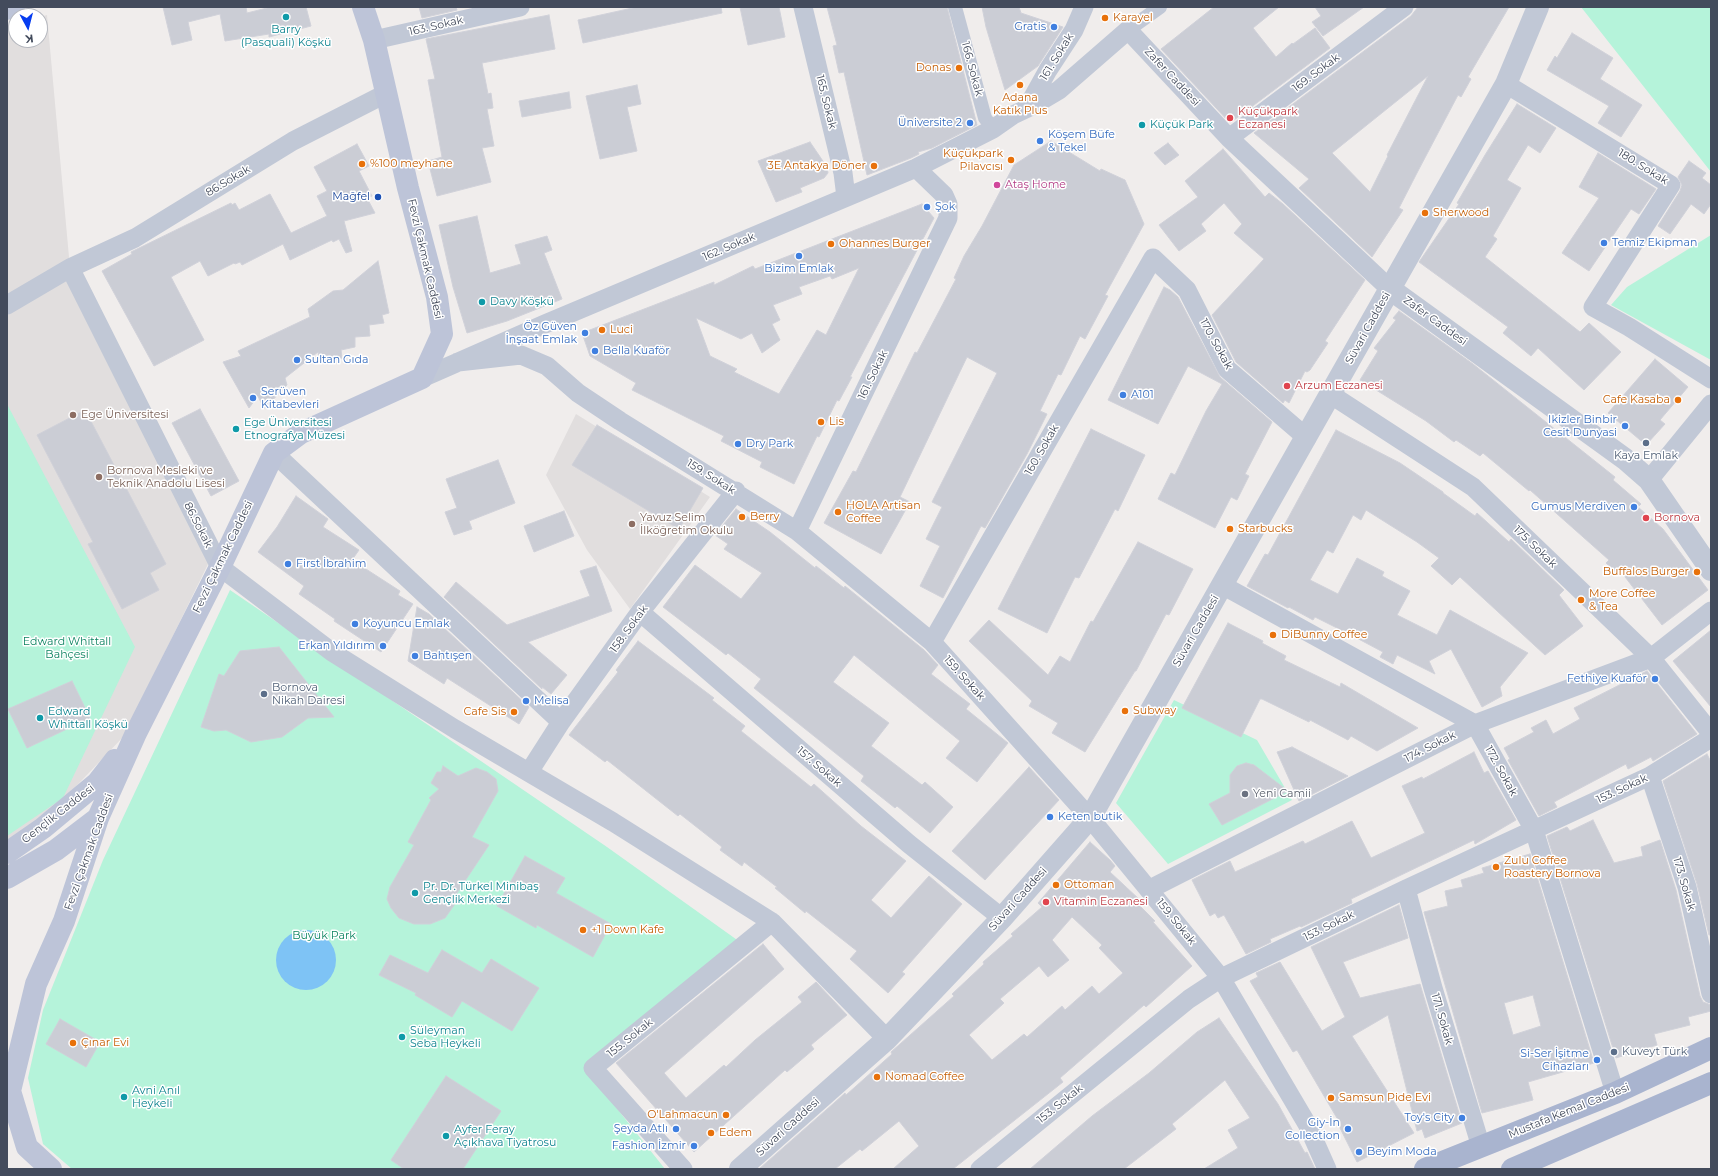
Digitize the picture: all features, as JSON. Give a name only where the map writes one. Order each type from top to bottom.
[{"type":"main road","points":[[7,9],[14,7]]},
{"type":"main road","name":"Fevzi Çakmak Caddesi","points":[[51,1169],[27,1146],[12,1124],[10,1091],[36,984],[64,921],[98,818],[136,733],[220,567],[274,452],[301,433],[422,378],[442,334],[436,297],[408,188],[387,92],[374,40],[363,7]]},
{"type":"main road","name":"Gençlik Caddesi","points":[[7,853],[43,828],[97,783],[136,733]]},
{"type":"main road","points":[[7,878],[56,850],[98,818]]},
{"type":"main road","points":[[43,828],[76,882]]},
{"type":"main road","name":"Mustafa Kemal Caddesi","points":[[1425,1169],[1615,1093],[1711,1048]]},
{"type":"main road","points":[[1512,1169],[1711,1083]]},
{"type":"street","name":"163. Sokak","points":[[374,40],[520,7]]},
{"type":"street","name":"165. Sokak","points":[[803,7],[843,173],[846,197]]},
{"type":"street","name":"166. Sokak","points":[[955,7],[985,118],[993,129]]},
{"type":"street","name":"161. Sokak","points":[[1032,106],[1033,97],[1048,70],[1074,30],[1084,7]]},
{"type":"street","points":[[1128,30],[1160,7]]},
{"type":"street","name":"169. Sokak","points":[[1228,138],[1404,7]]},
{"type":"street","name":"Süvari Caddesi","points":[[740,1169],[887,1039],[1002,918],[1090,818],[1307,438],[1330,394],[1506,84],[1538,7]]},
{"type":"street","name":"162. Sokak","points":[[422,378],[916,168],[993,129],[1013,115],[1059,90],[1128,30]]},
{"type":"street","name":"Zafer Caddesi","points":[[1128,30],[1228,138],[1390,289],[1625,459],[1649,480],[1711,570]]},
{"type":"street","name":"180. Sokak","points":[[1506,84],[1671,185],[1593,307],[1705,375]]},
{"type":"street","name":"86.Sokak","points":[[7,305],[70,268],[135,238],[293,141],[387,92]]},
{"type":"street","name":"161. Sokak","points":[[797,531],[948,218],[948,204],[944,195],[916,168]]},
{"type":"street","name":"170. Sokak","points":[[1153,258],[1187,290],[1227,369],[1307,438]]},
{"type":"street","name":"160. Sokak","points":[[932,642],[1153,258]]},
{"type":"street","name":"86.Sokak","points":[[70,268],[220,567]]},
{"type":"street","name":"159. Sokak","points":[[458,362],[521,354],[547,366],[584,397],[797,531],[932,642],[1090,818],[1150,889],[1221,978],[1307,1124],[1327,1169]]},
{"type":"street","name":"175. Sokak","points":[[1330,394],[1472,487],[1651,658],[1711,733]]},
{"type":"street","points":[[1649,480],[1711,404]]},
{"type":"street","points":[[274,452],[561,722]]},
{"type":"street","name":"158. Sokak","points":[[529,772],[561,722],[640,612],[736,492]]},
{"type":"street","points":[[220,567],[332,652],[455,729],[529,772],[772,922],[887,1039]]},
{"type":"street","points":[[1222,585],[1475,724]]},
{"type":"street","name":"174. Sokak","points":[[1150,889],[1475,724],[1651,658],[1711,611]]},
{"type":"street","name":"157. Sokak","points":[[640,612],[909,844],[1002,918]]},
{"type":"street","name":"172. Sokak","points":[[1475,724],[1534,830],[1615,1093]]},
{"type":"street","name":"153. Sokak","points":[[980,1169],[1189,999],[1221,978],[1406,889],[1650,776],[1711,738]]},
{"type":"street","name":"173. Sokak","points":[[1650,776],[1687,887],[1711,994]]},
{"type":"street","name":"171. Sokak","points":[[1406,889],[1437,1003],[1481,1147]]},
{"type":"street","name":"155. Sokak","points":[[683,1169],[593,1068],[772,922]]},
{"type":"shaded area","name":"Ege Üniversitesi","points":[[7,25],[8,48],[48,48],[48,26],[70,268],[209,562],[124,736],[63,800],[7,842]]},
{"type":"shaded area","name":"Yavuz Selim İlköğretim Okulu","points":[[576,414],[710,497],[630,609],[587,550],[546,475]]},
{"type":"green space","points":[[1581,7],[1711,7],[1711,172]]},
{"type":"green space","points":[[1711,235],[1711,360],[1611,305],[1627,287]]},
{"type":"green space","name":"Edward Whittall Bahçesi","points":[[7,404],[135,647],[63,798],[7,836]]},
{"type":"green space","name":"Büyük Park","points":[[230,590],[607,847],[740,942],[584,1067],[665,1169],[72,1169],[43,1144],[28,1078],[43,1010],[103,860]]},
{"type":"green space","points":[[1174,700],[1257,740],[1292,800],[1168,864],[1116,803]]},
{"type":"water","points":[[306,930],[323,935],[331,943],[336,960],[331,977],[323,985],[306,990],[289,985],[281,977],[276,960],[281,943],[289,935]]},
{"type":"building","points":[[163,7],[246,7],[247,13],[271,7],[306,7],[311,26],[269,37],[269,34],[225,41],[220,14],[188,22],[192,40],[172,45]]},
{"type":"building","points":[[419,7],[456,7],[457,10],[422,18]]},
{"type":"building","points":[[637,7],[721,7],[722,13],[583,43],[578,20]]},
{"type":"building","points":[[740,7],[779,7],[785,37],[748,45]]},
{"type":"building","points":[[827,7],[947,7],[977,125],[932,148],[918,152],[919,154],[911,158],[867,175],[844,72],[839,73],[833,46],[837,45]]},
{"type":"building","points":[[982,7],[1019,7],[1021,13],[1063,27],[1038,66],[1005,90],[986,27]]},
{"type":"building","points":[[1214,7],[1279,7],[1253,28],[1276,57],[1292,43],[1293,44],[1315,28],[1330,48],[1230,123],[1161,49]]},
{"type":"building","points":[[1315,7],[1364,7],[1323,36],[1312,22],[1321,16]]},
{"type":"building","points":[[1418,7],[1509,7],[1468,77],[1471,79],[1461,97],[1458,95],[1418,171],[1399,208],[1403,210],[1372,257],[1299,188],[1309,179],[1254,133],[1411,16]],"holes":[[[1428,76],[1387,155],[1388,156],[1370,192],[1332,153]]]},
{"type":"building","points":[[549,15],[555,49],[482,63],[488,94],[491,93],[493,108],[487,109],[494,146],[482,148],[491,182],[437,196],[428,161],[442,157],[428,80],[435,79],[426,39]]},
{"type":"building","points":[[1572,33],[1613,58],[1600,79],[1642,105],[1621,137],[1598,123],[1609,106],[1547,70],[1555,56],[1557,58]]},
{"type":"building","points":[[637,85],[641,104],[627,107],[637,151],[600,159],[586,96]]},
{"type":"building","points":[[569,92],[571,108],[522,117],[519,101]]},
{"type":"building","points":[[1517,104],[1556,128],[1540,153],[1528,145],[1507,180],[1521,188],[1493,236],[1497,239],[1485,257],[1580,332],[1589,323],[1621,352],[1584,390],[1538,348],[1531,356],[1503,333],[1508,327],[1419,262],[1459,204],[1457,203]]},
{"type":"building","points":[[1051,141],[1100,171],[1101,169],[1125,180],[1144,224],[1105,295],[1108,296],[1085,339],[1080,336],[1061,375],[1058,374],[1040,411],[1047,414],[1027,454],[985,528],[981,526],[943,598],[920,586],[940,546],[926,539],[942,507],[932,502],[997,373],[967,357],[900,497],[910,502],[881,554],[824,523],[853,471],[856,472],[915,352],[917,353],[956,279],[954,278],[964,256],[982,226],[1014,165]]},
{"type":"building","points":[[810,142],[827,167],[828,173],[824,178],[800,188],[802,192],[776,202],[758,161]]},
{"type":"building","points":[[1168,143],[1179,155],[1165,165],[1154,153]]},
{"type":"building","points":[[357,144],[369,166],[359,171],[372,196],[367,198],[375,213],[344,221],[352,251],[346,253],[339,239],[333,242],[332,240],[290,260],[283,244],[242,265],[240,262],[234,263],[208,276],[200,261],[171,277],[204,340],[154,366],[102,271],[132,254],[131,252],[231,203],[232,205],[235,203],[239,210],[270,194],[291,233],[327,216],[317,196],[327,191],[314,167]]},
{"type":"building","points":[[1223,149],[1265,197],[1269,193],[1283,204],[1365,280],[1325,341],[1328,343],[1310,370],[1307,372],[1305,371],[1289,403],[1285,400],[1283,403],[1236,362],[1212,315],[1264,259],[1234,233],[1242,224],[1224,203],[1201,224],[1206,231],[1179,251],[1159,225],[1198,197],[1185,181]]},
{"type":"building","points":[[1598,153],[1656,189],[1639,214],[1631,209],[1589,271],[1562,253],[1599,198],[1579,187]]},
{"type":"building","points":[[1689,161],[1706,173],[1702,178],[1711,185],[1711,204],[1704,214],[1691,204],[1670,234],[1658,226],[1680,191],[1682,185],[1678,177]]},
{"type":"building","points":[[922,204],[934,218],[850,377],[852,377],[839,401],[837,400],[819,437],[817,436],[794,484],[760,467],[762,462],[721,441],[724,436],[632,390],[636,383],[590,356],[582,333],[714,282],[714,285],[753,266],[755,269]],"holes":[[[859,268],[826,335],[817,330],[779,394],[734,372],[737,369],[710,356],[696,318],[741,339],[752,333],[762,353],[780,340],[772,324],[780,320],[773,305],[802,294],[799,287],[830,276],[832,279]]]},
{"type":"building","points":[[477,216],[490,273],[521,264],[515,245],[547,236],[552,250],[544,253],[562,299],[507,321],[467,333],[453,287],[439,225]]},
{"type":"building","points":[[378,261],[389,313],[382,315],[384,323],[369,325],[370,336],[355,337],[355,347],[341,350],[342,358],[320,363],[318,352],[285,378],[287,385],[264,409],[258,396],[249,408],[223,362],[241,356],[238,351],[310,317],[308,309],[333,291],[343,290]]},
{"type":"building","points":[[1164,287],[1178,297],[1220,377],[1272,422],[1245,474],[1249,476],[1237,500],[1231,497],[1215,528],[1158,499],[1171,473],[1175,475],[1206,411],[1222,384],[1188,366],[1158,424],[1108,400]]},
{"type":"building","points":[[1399,311],[1473,364],[1615,477],[1613,480],[1641,504],[1638,507],[1663,529],[1708,590],[1662,625],[1622,573],[1620,576],[1606,563],[1609,560],[1530,490],[1529,491],[1483,453],[1480,456],[1456,440],[1454,442],[1426,421],[1360,380],[1378,351],[1374,348],[1396,320],[1393,318]]},
{"type":"building","points":[[1655,359],[1688,387],[1660,420],[1665,424],[1646,445],[1608,413]]},
{"type":"building","points":[[200,409],[239,481],[211,496],[172,423]]},
{"type":"building","points":[[85,410],[166,564],[150,573],[159,590],[122,609],[88,544],[93,542],[37,435]]},
{"type":"building","points":[[597,425],[703,488],[679,529],[572,465]]},
{"type":"building","points":[[1091,429],[1145,455],[1118,511],[1115,509],[1079,578],[1075,577],[1047,633],[998,609]]},
{"type":"building","points":[[1336,430],[1400,463],[1475,516],[1477,513],[1509,542],[1511,539],[1564,590],[1559,595],[1583,626],[1545,655],[1460,577],[1452,585],[1431,566],[1439,558],[1417,542],[1366,510],[1361,520],[1353,515],[1333,553],[1327,550],[1310,580],[1338,594],[1357,558],[1384,572],[1382,576],[1410,591],[1397,615],[1437,635],[1450,610],[1528,653],[1500,687],[1502,696],[1482,707],[1451,649],[1429,661],[1435,674],[1397,655],[1393,664],[1380,657],[1383,652],[1315,617],[1313,620],[1289,607],[1288,608],[1247,586],[1265,554],[1268,555]]},
{"type":"building","points":[[498,460],[515,503],[469,521],[472,529],[454,535],[445,512],[457,508],[446,479]]},
{"type":"building","points":[[296,496],[328,519],[323,527],[359,550],[352,560],[400,591],[398,595],[413,604],[381,652],[334,621],[335,619],[299,594],[304,586],[258,552],[277,527]]},
{"type":"building","points":[[736,509],[770,532],[815,568],[816,566],[844,588],[845,586],[924,650],[938,665],[931,674],[970,704],[966,709],[1008,743],[977,782],[946,758],[960,741],[854,655],[833,682],[889,723],[871,746],[922,785],[925,782],[953,807],[930,833],[897,806],[895,808],[861,781],[864,776],[754,688],[761,679],[728,653],[726,655],[663,607],[695,565],[741,599],[762,573],[724,549],[728,544],[715,535]]},
{"type":"building","points":[[564,511],[574,536],[534,552],[524,526]]},
{"type":"building","points":[[1138,542],[1193,569],[1169,615],[1166,614],[1136,671],[1085,752],[1052,733],[1058,723],[1029,706],[1032,701],[969,641],[989,620],[1048,675],[1060,656],[1070,662],[1091,621],[1093,622]]},
{"type":"building","points":[[596,566],[612,611],[528,642],[567,675],[551,694],[542,687],[542,689],[444,597],[456,582],[507,625],[590,596],[580,571]]},
{"type":"building","points":[[417,607],[429,614],[529,707],[519,724],[447,678],[444,684],[408,661]]},
{"type":"building","points":[[1228,623],[1263,641],[1262,643],[1286,656],[1284,660],[1340,687],[1341,683],[1418,728],[1377,751],[1351,736],[1348,740],[1310,720],[1309,722],[1262,699],[1260,699],[1241,737],[1182,708]]},
{"type":"building","points":[[1711,630],[1711,707],[1673,661]]},
{"type":"building","points":[[638,641],[714,698],[712,700],[745,726],[741,731],[811,787],[814,784],[861,826],[906,861],[871,900],[891,918],[929,876],[962,904],[902,972],[905,974],[888,993],[850,959],[857,951],[806,911],[805,913],[775,888],[777,887],[744,862],[742,866],[720,850],[722,847],[680,814],[678,816],[607,760],[605,762],[569,735],[618,672],[616,670]]},
{"type":"building","name":"Bornova Nikah Dairesi","points":[[279,647],[334,717],[308,718],[282,737],[251,742],[226,730],[214,731],[201,727],[219,674],[224,676],[240,651]]},
{"type":"building","points":[[1647,671],[1697,734],[1653,761],[1651,757],[1628,769],[1626,764],[1554,802],[1557,807],[1539,816],[1508,760],[1510,759],[1504,748],[1534,732],[1531,728],[1546,720],[1553,734],[1580,719],[1574,708]]},
{"type":"building","name":"Edward Whittall Köşkü","points":[[72,681],[90,718],[27,748],[8,709]]},
{"type":"building","points":[[1292,747],[1348,776],[1299,801],[1277,752]]},
{"type":"building","points":[[1474,752],[1484,773],[1488,771],[1516,820],[1475,844],[1474,840],[1351,899],[1352,903],[1301,927],[1300,926],[1270,939],[1271,942],[1246,954],[1224,915],[1218,918],[1215,913],[1210,916],[1192,880],[1230,861],[1235,872],[1303,841],[1305,844],[1352,821],[1371,858],[1425,833],[1402,786],[1422,777],[1423,779]]},
{"type":"building","points":[[1707,754],[1711,762],[1711,935],[1709,935],[1697,884],[1663,781]]},
{"type":"building","name":"Yeni Camii","points":[[1246,763],[1254,765],[1288,791],[1222,825],[1209,804],[1230,793],[1230,775],[1237,766]]},
{"type":"building","points":[[443,766],[458,776],[476,768],[487,772],[496,779],[498,791],[472,837],[489,845],[453,899],[457,901],[445,918],[430,924],[414,924],[399,918],[391,908],[387,899],[390,887],[414,845],[408,842],[431,800],[429,798],[439,789],[431,783],[437,772],[441,772]]},
{"type":"building","points":[[1029,767],[1059,800],[985,880],[952,851]]},
{"type":"building","points":[[1593,820],[1614,863],[1643,856],[1641,847],[1660,840],[1676,890],[1700,996],[1703,1002],[1711,1005],[1711,1011],[1688,1017],[1690,1025],[1654,1034],[1657,1045],[1616,1058],[1547,836],[1567,827],[1570,831]]},
{"type":"building","points":[[1090,842],[1115,866],[1110,872],[1140,900],[1137,903],[1155,921],[1153,922],[1192,966],[1146,1007],[1144,1005],[1060,1078],[1063,1082],[953,1169],[893,1169],[919,1146],[899,1121],[862,1151],[860,1149],[835,1169],[759,1169],[845,1093],[846,1095],[892,1054],[891,1052],[954,996],[952,994],[984,964],[983,962],[1013,936],[1011,934],[1042,907],[1038,903]],"holes":[[[1072,917],[1102,945],[1099,948],[1123,973],[1099,994],[1092,986],[1065,1010],[1062,1006],[1027,1037],[1024,1034],[992,1060],[969,1035],[1004,1003],[1000,999],[1039,966],[1048,977],[1069,960],[1052,940]]]},
{"type":"building","points":[[1530,854],[1594,1063],[1528,1082],[1533,1100],[1482,1113],[1424,912],[1448,906],[1445,891],[1463,887],[1461,880],[1484,873],[1482,868]],"holes":[[[1533,995],[1541,1026],[1513,1035],[1504,1003]]]},
{"type":"building","points":[[525,856],[565,878],[556,893],[611,924],[593,957],[537,925],[536,928],[497,906]]},
{"type":"building","points":[[1399,905],[1408,938],[1343,962],[1360,998],[1420,984],[1462,1123],[1425,1138],[1422,1129],[1417,1131],[1388,1015],[1352,1036],[1414,1133],[1357,1162],[1339,1126],[1341,1125],[1297,1050],[1293,1052],[1250,981],[1258,977],[1256,973],[1280,962],[1322,1031],[1345,1017],[1311,947]]},
{"type":"building","points":[[763,944],[784,969],[664,1073],[686,1098],[724,1065],[726,1067],[755,1040],[802,1002],[798,997],[816,982],[847,1015],[811,1045],[814,1049],[787,1072],[785,1070],[694,1152],[616,1063]]},
{"type":"building","points":[[442,950],[482,973],[491,959],[539,988],[512,1031],[462,1001],[452,1017],[415,995],[416,993],[379,975],[390,955],[428,973]]},
{"type":"building","points":[[1219,1018],[1278,1104],[1305,1153],[1307,1152],[1315,1169],[1204,1169],[1238,1148],[1228,1130],[1250,1118],[1225,1080],[1172,1124],[1176,1129],[1124,1169],[1030,1169],[1092,1116],[1149,1073],[1197,1032]]},
{"type":"building","name":"Çınar Evi","points":[[60,1019],[100,1042],[86,1067],[46,1044]]},
{"type":"building","name":"Ayfer Feray Açıkhava Tiyatrosu","points":[[446,1076],[501,1111],[463,1169],[404,1169],[391,1160]]},
{"type":"place","name":"Barry (Pasquali) Köşkü","points":[[286,17]]},
{"type":"place","name":"Karayel","points":[[1105,18]]},
{"type":"place","name":"Gratis","points":[[1054,27]]},
{"type":"place","name":"Donas","points":[[959,68]]},
{"type":"place","name":"Adana Katık Plus","points":[[1020,85]]},
{"type":"place","name":"Küçükpark Eczanesi","points":[[1230,118]]},
{"type":"place","name":"Üniversite 2","points":[[970,123]]},
{"type":"place","name":"Küçük Park","points":[[1142,125]]},
{"type":"place","name":"Köşem Büfe & Tekel","points":[[1040,141]]},
{"type":"place","name":"Küçükpark Pilavcısı","points":[[1011,160]]},
{"type":"place","name":"%100 meyhane","points":[[362,164]]},
{"type":"place","name":"3E Antakya Döner","points":[[874,166]]},
{"type":"place","name":"Ataş Home","points":[[997,185]]},
{"type":"place","name":"Mağfel","points":[[378,197]]},
{"type":"place","name":"Şok","points":[[927,207]]},
{"type":"place","name":"Sherwood","points":[[1425,213]]},
{"type":"place","name":"Temiz Ekipman","points":[[1604,243]]},
{"type":"place","name":"Ohannes Burger","points":[[831,244]]},
{"type":"place","name":"Bizim Emlak","points":[[799,256]]},
{"type":"place","name":"Davy Köşkü","points":[[482,302]]},
{"type":"place","name":"Luci","points":[[602,330]]},
{"type":"place","name":"Öz Güven İnşaat Emlak","points":[[585,333]]},
{"type":"place","name":"Bella Kuaför","points":[[595,351]]},
{"type":"place","name":"Sultan Gıda","points":[[297,360]]},
{"type":"place","name":"Arzum Eczanesi","points":[[1287,386]]},
{"type":"place","name":"A101","points":[[1123,395]]},
{"type":"place","name":"Serüven Kitabevleri","points":[[253,398]]},
{"type":"place","name":"Cafe Kasaba","points":[[1678,400]]},
{"type":"place","name":"Ege Üniversitesi","points":[[73,415]]},
{"type":"place","name":"Lis","points":[[821,422]]},
{"type":"place","name":"Ikizler Binbir Cesit Dunyasi","points":[[1625,426]]},
{"type":"place","name":"Ege Üniversitesi Etnografya Müzesi","points":[[236,429]]},
{"type":"place","name":"Kaya Emlak","points":[[1646,443]]},
{"type":"place","name":"Dry Park","points":[[738,444]]},
{"type":"place","name":"Bornova Mesleki ve Teknik Anadolu Lisesi","points":[[99,477]]},
{"type":"place","name":"Gumus Merdiven","points":[[1634,507]]},
{"type":"place","name":"HOLA Artisan Coffee","points":[[838,512]]},
{"type":"place","name":"Berry","points":[[742,517]]},
{"type":"place","name":"Bornova","points":[[1646,518]]},
{"type":"place","name":"Yavuz Selim İlköğretim Okulu","points":[[632,524]]},
{"type":"place","name":"Starbucks","points":[[1230,529]]},
{"type":"place","name":"First İbrahim","points":[[288,564]]},
{"type":"place","name":"Buffalos Burger","points":[[1697,572]]},
{"type":"place","name":"More Coffee & Tea","points":[[1581,600]]},
{"type":"place","name":"Koyuncu Emlak","points":[[355,624]]},
{"type":"place","name":"DiBunny Coffee","points":[[1273,635]]},
{"type":"place","name":"Erkan Yıldırım","points":[[383,646]]},
{"type":"place","name":"Bahtışen","points":[[415,656]]},
{"type":"place","name":"Fethiye Kuaför","points":[[1655,679]]},
{"type":"place","name":"Bornova Nikah Dairesi","points":[[264,694]]},
{"type":"place","name":"Melisa","points":[[526,701]]},
{"type":"place","name":"Subway","points":[[1125,711]]},
{"type":"place","name":"Cafe Sis","points":[[514,712]]},
{"type":"place","name":"Edward Whittall Köşkü","points":[[40,718]]},
{"type":"place","name":"Yeni Camii","points":[[1245,794]]},
{"type":"place","name":"Keten butik","points":[[1050,817]]},
{"type":"place","name":"Zulu Coffee Roastery Bornova","points":[[1496,867]]},
{"type":"place","name":"Ottoman","points":[[1056,885]]},
{"type":"place","name":"Pr. Dr. Türkel Minibaş Gençlik Merkezi","points":[[415,893]]},
{"type":"place","name":"Vitamin Eczanesi","points":[[1046,902]]},
{"type":"place","name":"+1 Down Kafe","points":[[583,930]]},
{"type":"place","name":"Süleyman Seba Heykeli","points":[[402,1037]]},
{"type":"place","name":"Çınar Evi","points":[[73,1043]]},
{"type":"place","name":"Kuveyt Türk","points":[[1614,1052]]},
{"type":"place","name":"Si-Ser İşitme Cihazları","points":[[1597,1060]]},
{"type":"place","name":"Nomad Coffee","points":[[877,1077]]},
{"type":"place","name":"Avni Anıl Heykeli","points":[[124,1097]]},
{"type":"place","name":"Samsun Pide Evi","points":[[1331,1098]]},
{"type":"place","name":"O'Lahmacun","points":[[726,1115]]},
{"type":"place","name":"Toy's City","points":[[1462,1118]]},
{"type":"place","name":"Şeyda Atlı","points":[[676,1129]]},
{"type":"place","name":"Giy-İn Collection","points":[[1348,1129]]},
{"type":"place","name":"Edem","points":[[711,1133]]},
{"type":"place","name":"Ayfer Feray Açıkhava Tiyatrosu","points":[[446,1136]]},
{"type":"place","name":"Fashion İzmir","points":[[694,1146]]},
{"type":"place","name":"Beyim Moda","points":[[1359,1152]]}]
